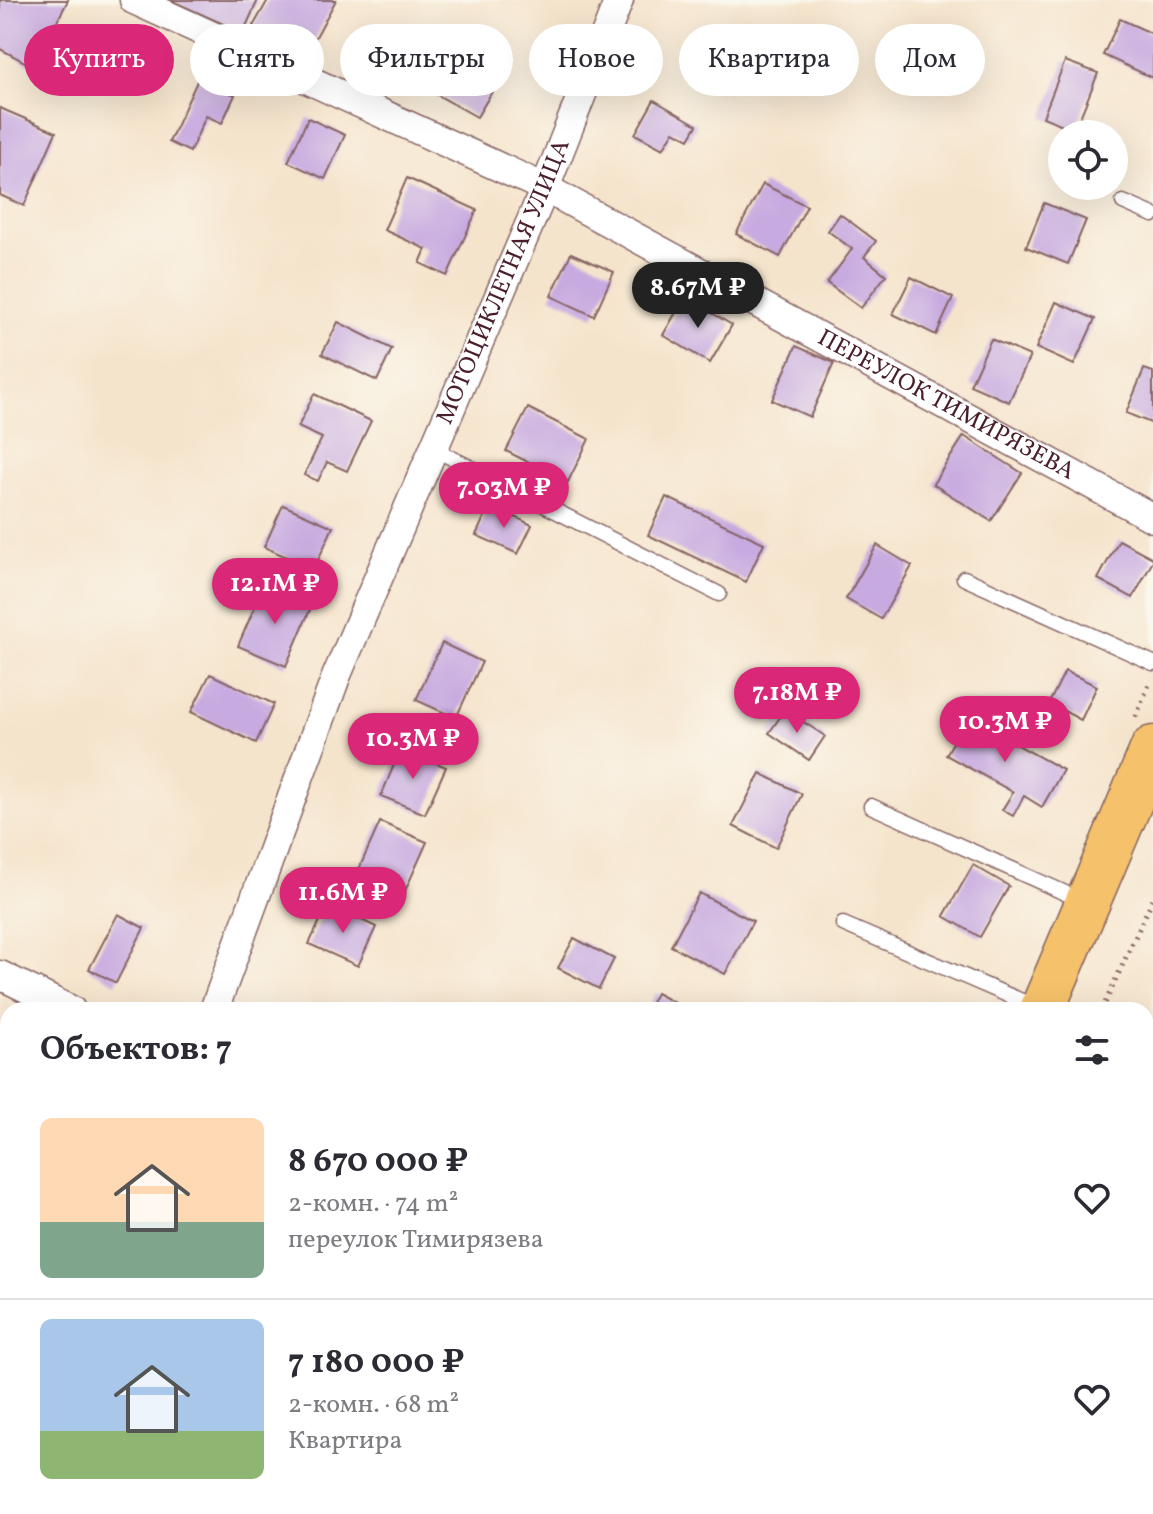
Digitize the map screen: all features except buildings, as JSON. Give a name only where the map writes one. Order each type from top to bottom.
[{"type":"main road","points":[[1045,1002],[1153,748]]},
{"type":"street","name":"ПЕРЕУЛОК ТИМИРЯЗЕВА","points":[[134,0],[545,188],[1153,518]]},
{"type":"street","name":"МОТОЦИКЛЕТНАЯ УЛИЦА","points":[[217,1002],[336,677],[545,188],[619,0]]},
{"type":"street","points":[[0,975],[55,1002]]},
{"type":"lane","points":[[1123,202],[1153,215]]},
{"type":"lane","points":[[434,449],[719,594]]},
{"type":"lane","points":[[964,578],[1153,663]]},
{"type":"lane","points":[[871,806],[1087,903]]},
{"type":"lane","points":[[843,924],[1023,1002]]},
{"type":"path","points":[[1106,1002],[1153,898]]}]
